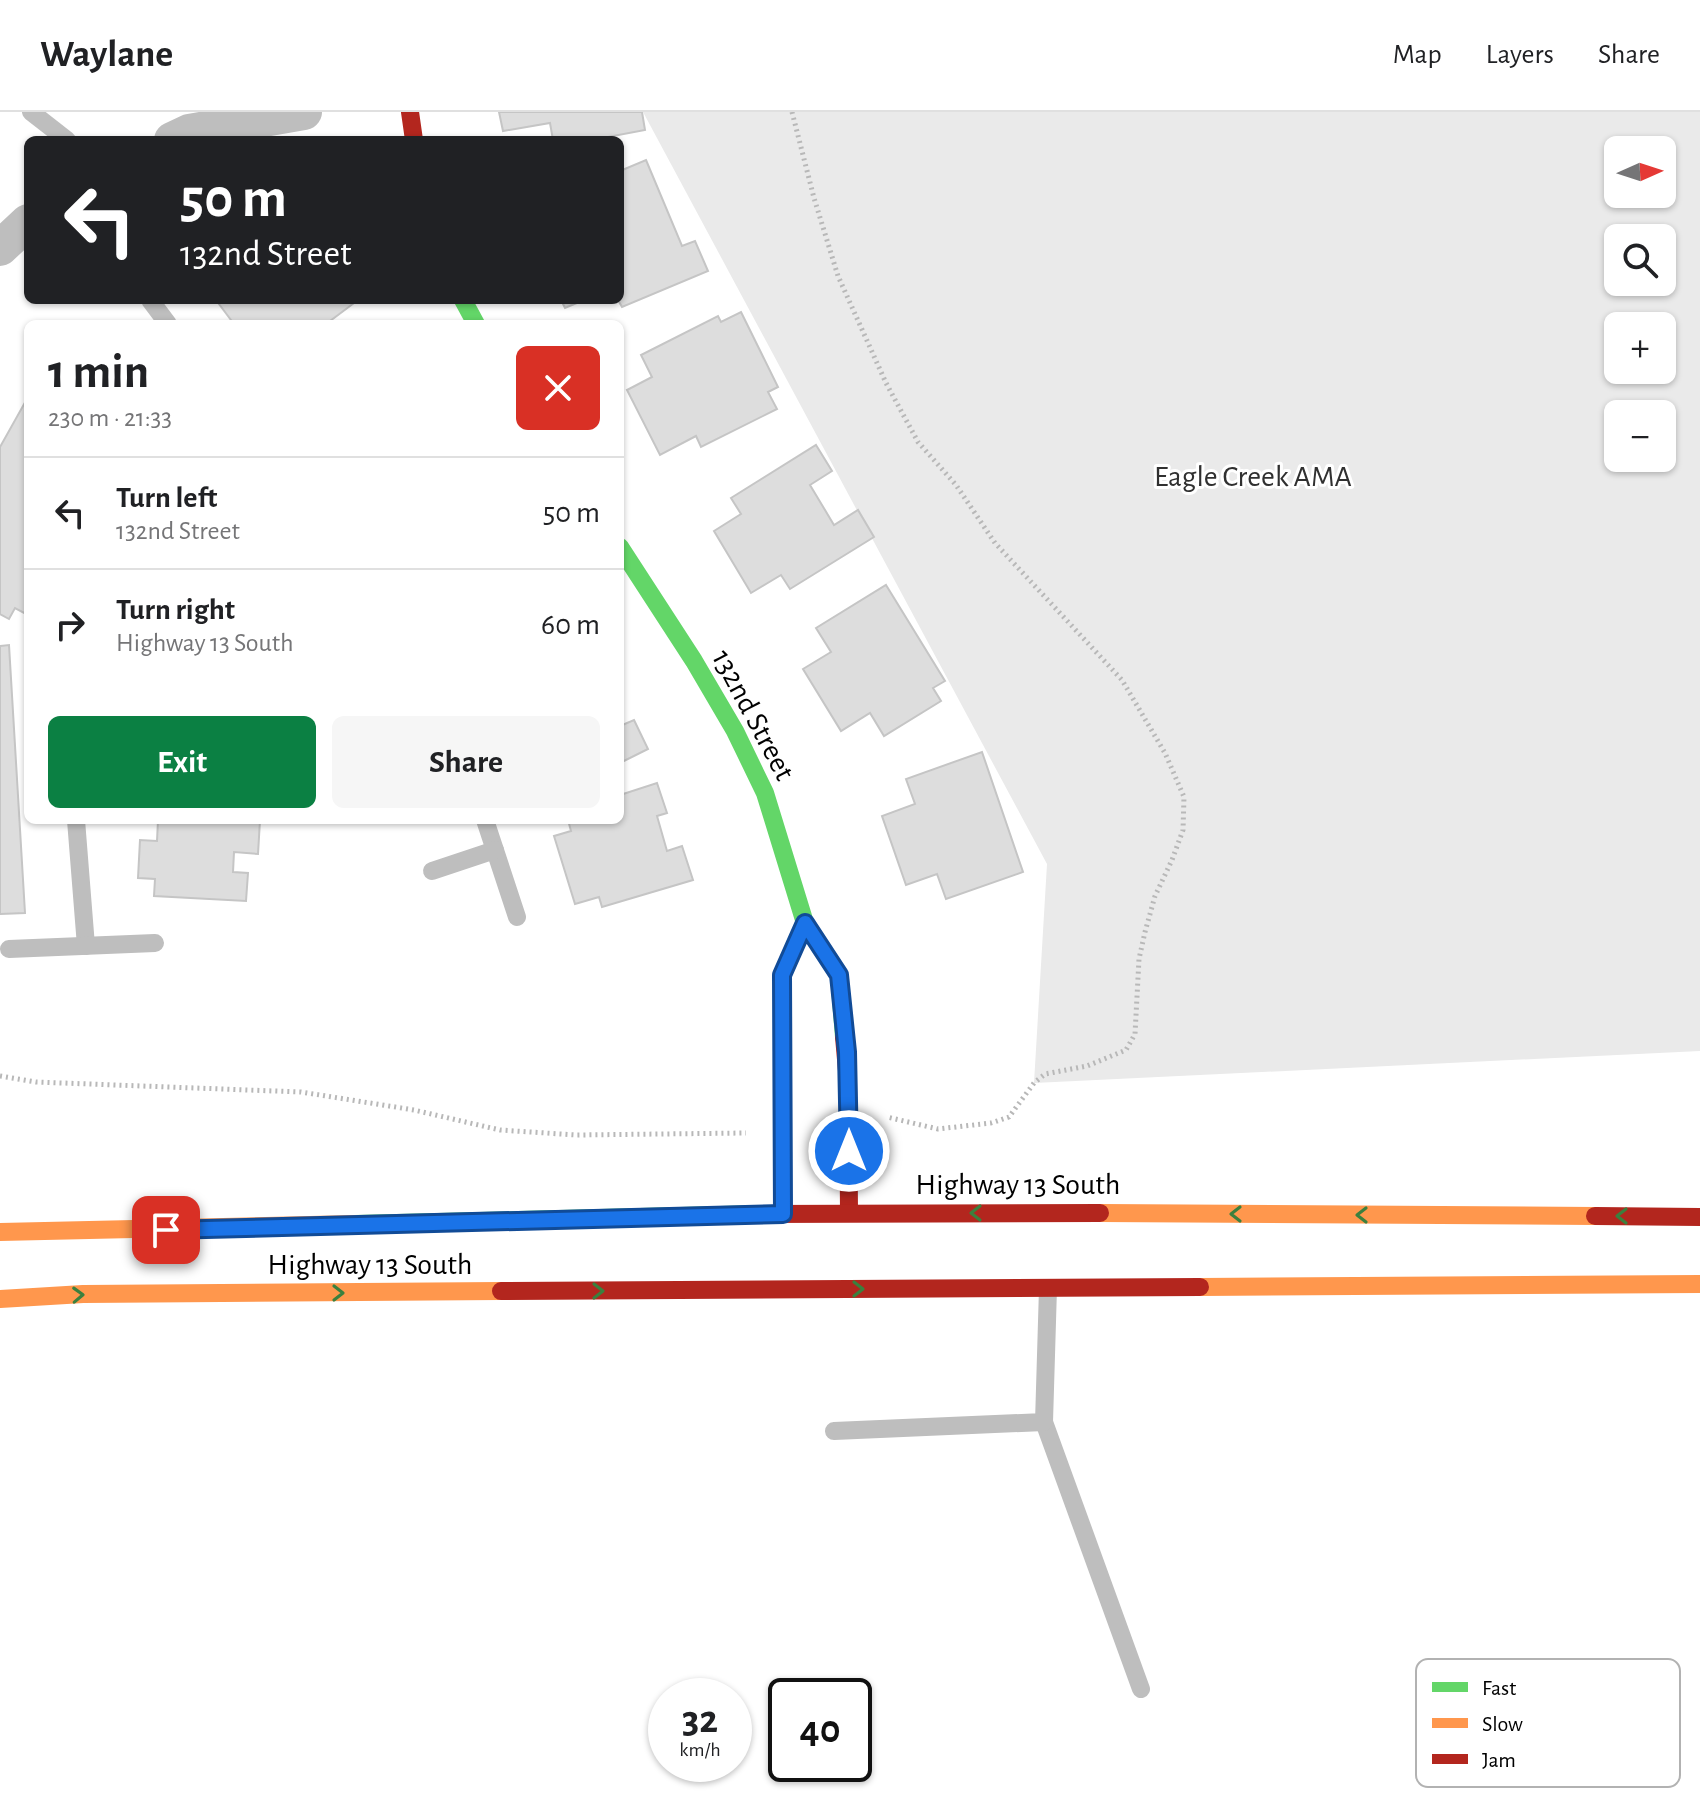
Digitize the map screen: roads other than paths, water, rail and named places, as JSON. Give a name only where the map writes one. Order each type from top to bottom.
[{"type":"main road","points":[[410,112],[413,136]]},
{"type":"main road","name":"132nd Street","points":[[624,553],[735,731],[765,793],[805,923],[839,975],[845,1022],[849,1212]]},
{"type":"main road","points":[[783,1214],[782,975],[805,923]]},
{"type":"main road","name":"Highway 13 South","points":[[0,1232],[849,1212],[1700,1217]]},
{"type":"main road","name":"Highway 13 South","points":[[0,1299],[83,1294],[1700,1284]]},
{"type":"street","points":[[180,136],[304,112]]},
{"type":"street","points":[[0,248],[24,226]]},
{"type":"lane","points":[[31,112],[62,136]]},
{"type":"lane","points":[[76,824],[86,946]]},
{"type":"lane","points":[[486,824],[517,917]]},
{"type":"lane","points":[[432,871],[495,850]]},
{"type":"lane","points":[[9,949],[155,943]]},
{"type":"lane","points":[[1048,1288],[1044,1422],[1141,1689]]},
{"type":"lane","points":[[834,1431],[1044,1422]]},
{"type":"park label","name":"Eagle Creek AMA","points":[[1253,477]]}]
